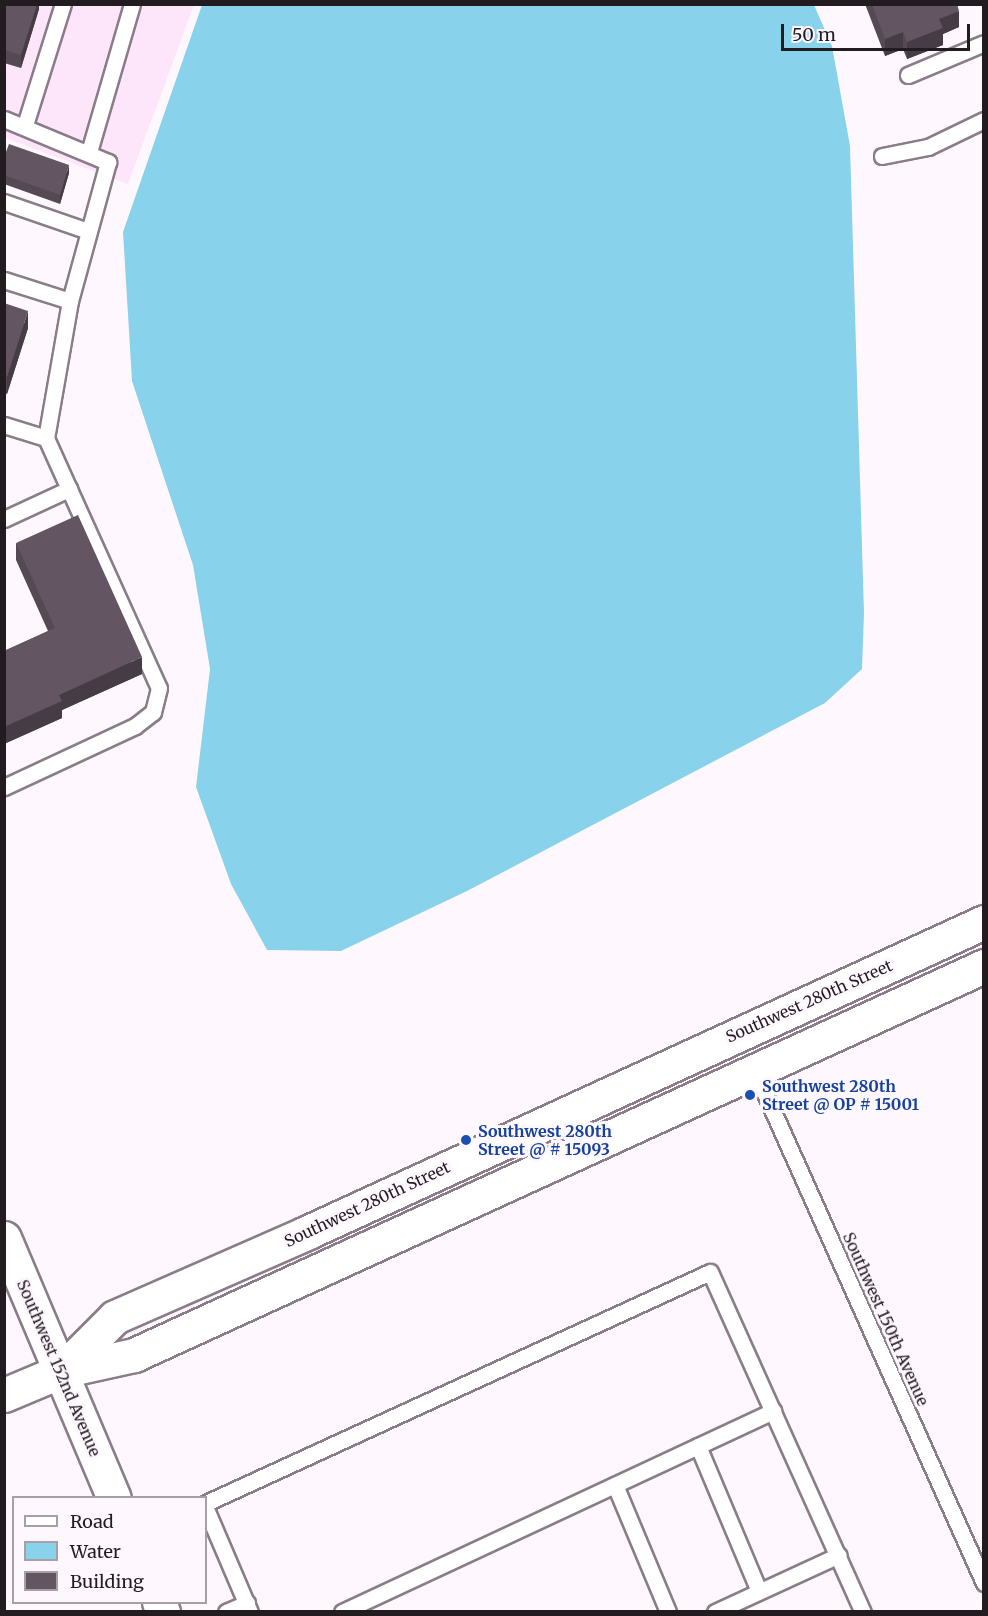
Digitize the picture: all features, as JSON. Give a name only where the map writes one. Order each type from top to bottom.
[{"type":"street","name":"Southwest 280th Street","points":[[61,1371],[115,1317],[306,1233],[509,1137],[984,922]]},
{"type":"street","name":"Southwest 280th Street","points":[[4,1395],[61,1371],[134,1355],[984,966]]},
{"type":"street","points":[[738,1034],[755,1071]]},
{"type":"street","points":[[509,1137],[526,1176]]},
{"type":"street","points":[[306,1233],[323,1268]]},
{"type":"street","name":"Southwest 152nd Avenue","points":[[4,1238],[114,1496]]},
{"type":"lane","points":[[25,125],[63,4]]},
{"type":"lane","points":[[89,152],[132,4]]},
{"type":"lane","points":[[908,75],[984,43]]},
{"type":"lane","points":[[4,119],[25,125],[108,162],[70,301],[46,438],[159,688],[153,712],[135,726],[4,787]]},
{"type":"lane","points":[[882,156],[928,147],[984,120]]},
{"type":"lane","points":[[4,202],[88,231]]},
{"type":"lane","points":[[4,280],[70,301]]},
{"type":"lane","points":[[4,425],[46,438]]},
{"type":"lane","points":[[4,519],[69,489]]},
{"type":"lane","name":"Southwest 150th Avenue","points":[[755,1071],[984,1583]]},
{"type":"lane","points":[[207,1503],[710,1272],[863,1611]]},
{"type":"lane","points":[[342,1611],[774,1411]]},
{"type":"lane","points":[[698,1446],[759,1592]]},
{"type":"lane","points":[[615,1485],[668,1611]]},
{"type":"lane","points":[[207,1511],[248,1607],[226,1611]]},
{"type":"lane","points":[[715,1611],[839,1555]]},
{"type":"shaded area","points":[[4,5],[194,5],[128,184],[5,138]]},
{"type":"water","points":[[202,5],[814,5],[832,46],[850,146],[864,613],[862,669],[825,703],[467,891],[341,951],[267,950],[231,884],[196,787],[210,669],[193,565],[132,381],[123,232]]},
{"type":"building","points":[[4,4],[37,4],[21,55],[4,50]]},
{"type":"building","points":[[872,4],[957,4],[959,11],[939,19],[943,28],[907,42],[903,32],[885,39]]},
{"type":"building","points":[[9,144],[69,165],[60,195],[4,175],[4,157]]},
{"type":"building","points":[[4,303],[28,311],[7,377],[4,376]]},
{"type":"building","points":[[78,515],[142,657],[59,695],[62,701],[4,727],[4,651],[55,628],[16,543]]},
{"type":"place","name":"Southwest 280th Street @ OP # 15001","points":[[750,1095]]},
{"type":"place","name":"Southwest 280th Street @ # 15093","points":[[466,1140]]}]
